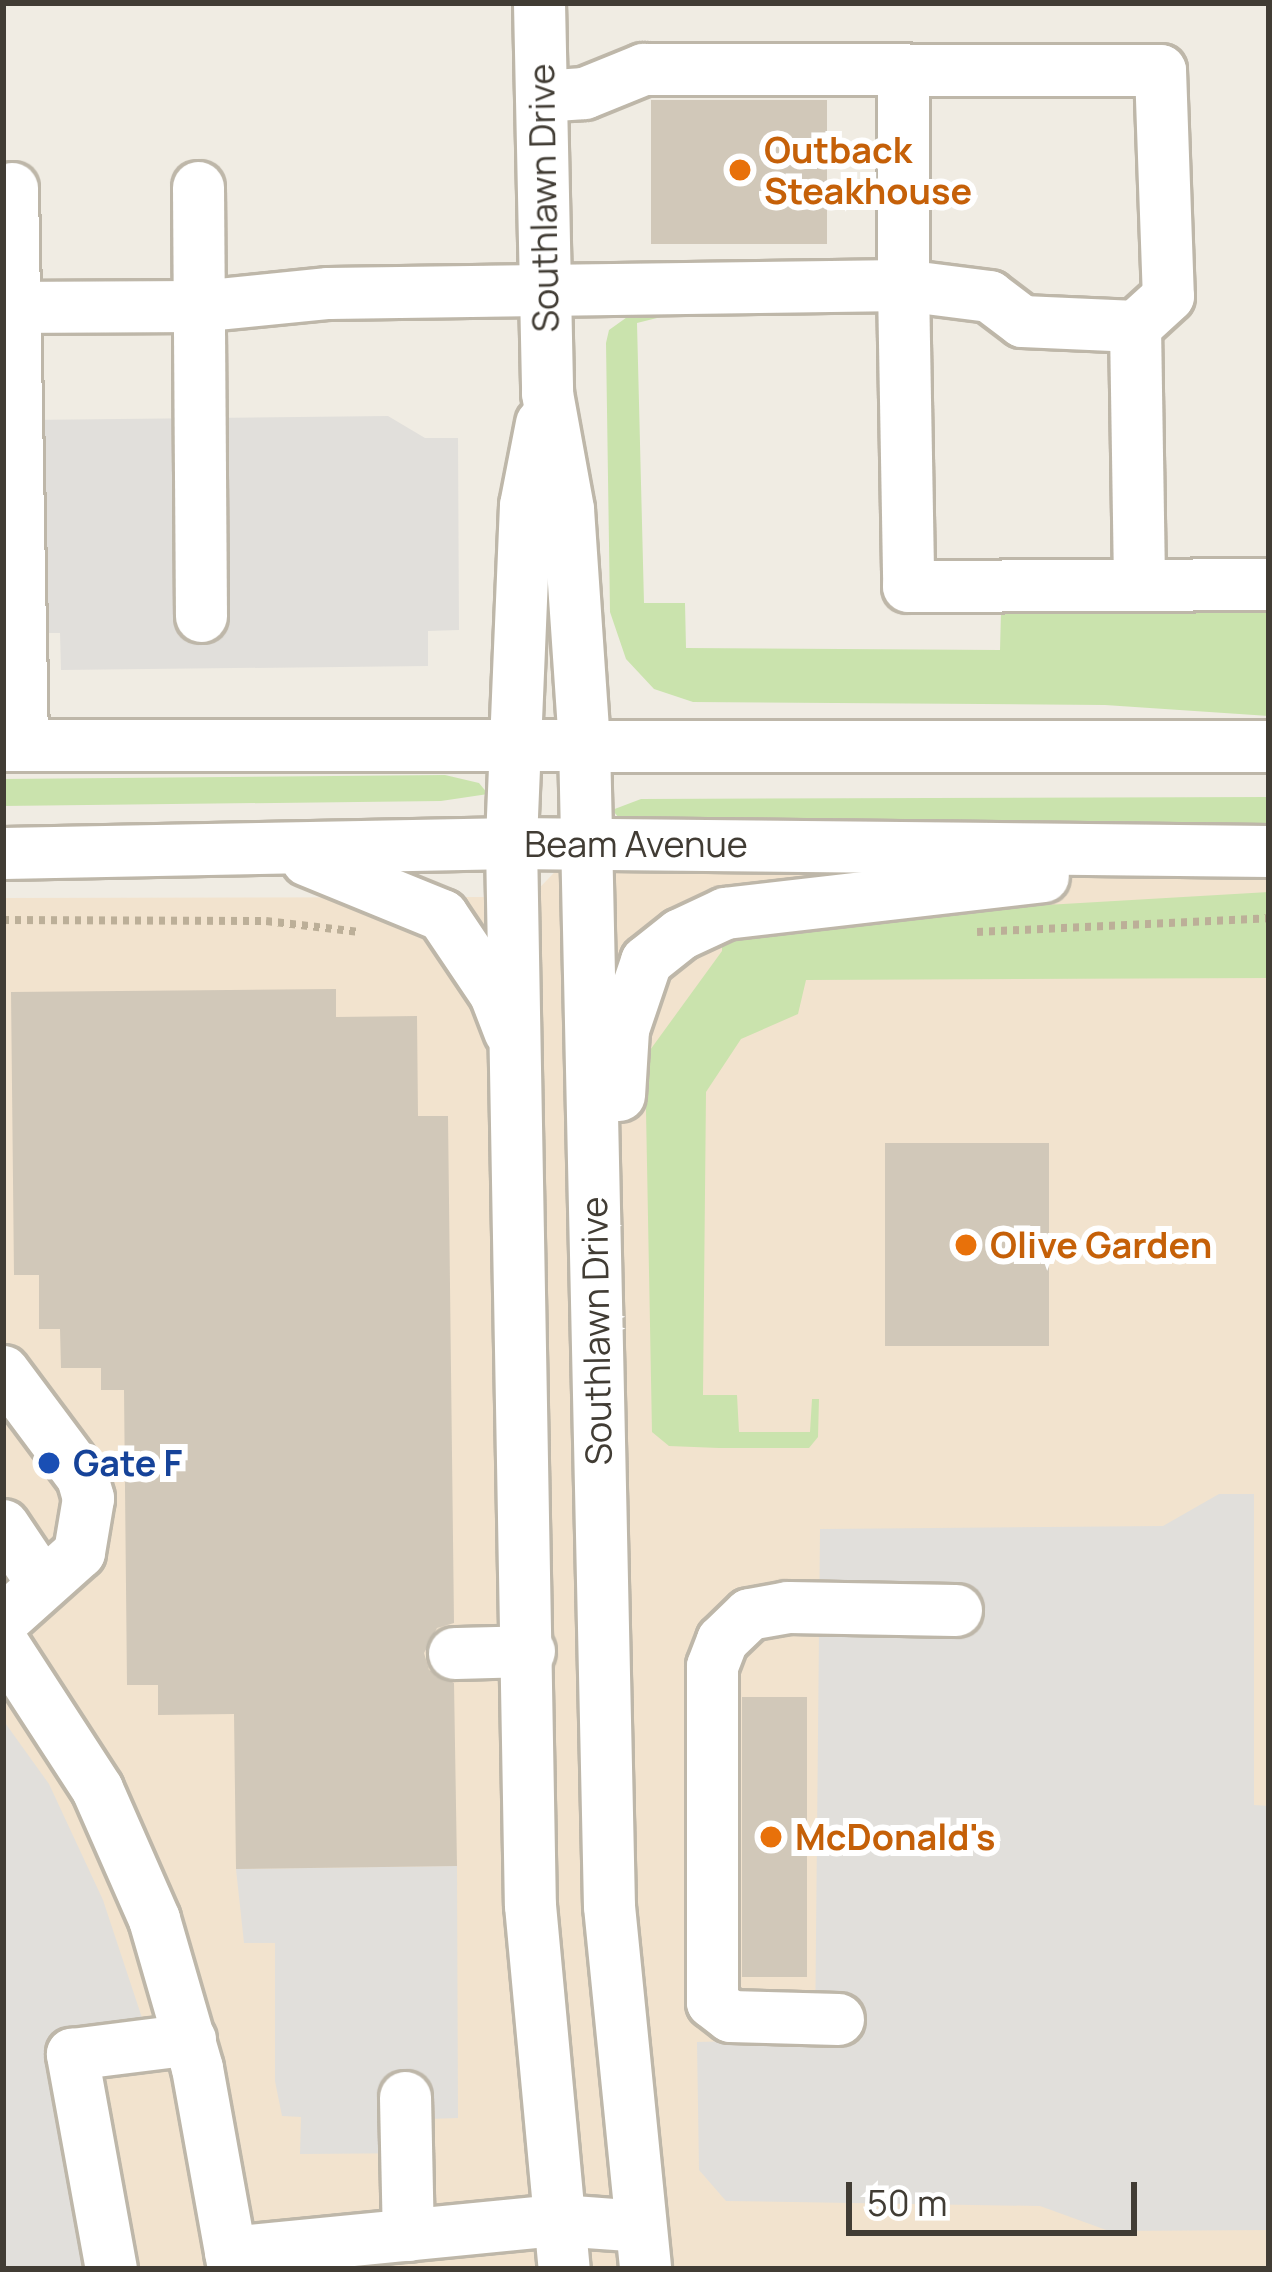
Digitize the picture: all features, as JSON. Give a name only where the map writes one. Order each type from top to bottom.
[{"type":"street","name":"Southlawn Drive","points":[[539,3],[547,392],[568,509],[584,742],[609,1906],[643,2247]]},
{"type":"street","points":[[7,307],[198,306],[328,293],[903,285],[989,296],[1022,321],[1135,326],[1168,296],[1160,70],[643,69],[584,93],[541,97]]},
{"type":"street","points":[[903,72],[908,586],[1269,584]]},
{"type":"street","points":[[198,187],[201,616]]},
{"type":"street","points":[[12,188],[7,307],[13,745],[1269,746]]},
{"type":"street","points":[[1135,326],[1139,585]]},
{"type":"street","name":"Southlawn Drive","points":[[547,392],[525,505],[511,742],[511,843],[530,1905],[561,2244]]},
{"type":"street","name":"Beam Avenue","points":[[3,854],[511,843],[1253,850]]},
{"type":"street","points":[[278,850],[442,915],[495,994],[515,1048]]},
{"type":"street","points":[[595,1292],[615,1165],[623,1029],[646,961],[680,934],[725,913],[1253,850]]},
{"type":"street","points":[[3,1371],[82,1477],[88,1498],[80,1552],[3,1620]]},
{"type":"street","points":[[3,1525],[42,1582]]},
{"type":"street","points":[[838,2019],[730,2016],[712,2002],[712,1666],[722,1640],[749,1614],[787,1607],[956,1610]]},
{"type":"street","points":[[3,1643],[118,1832],[190,2039],[231,2261],[408,2235],[643,2247]]},
{"type":"street","points":[[454,1653],[529,1651]]},
{"type":"street","points":[[111,2269],[72,2054],[190,2039]]},
{"type":"street","points":[[405,2097],[408,2235]]},
{"type":"path","points":[[952,934],[1269,918]]},
{"type":"path","points":[[3,920],[266,921],[378,933]]},
{"type":"shaded area","points":[[388,416],[425,438],[458,438],[459,630],[428,631],[428,666],[61,670],[60,633],[29,633],[27,420]]},
{"type":"shaded area","points":[[576,850],[1269,851],[1269,2269],[3,2269],[3,898],[513,897],[520,908]]},
{"type":"shaded area","points":[[1219,1494],[1254,1494],[1254,1805],[1269,1806],[1269,2230],[1109,2231],[1040,2206],[726,2201],[699,2170],[697,2042],[815,2039],[820,1529],[1163,1526]]},
{"type":"shaded area","points":[[3,1720],[49,1784],[103,1900],[146,2030],[61,2071],[97,2269],[3,2269]]},
{"type":"shaded area","points":[[457,1866],[458,2118],[429,2119],[428,2153],[300,2154],[301,2117],[282,2116],[275,2081],[275,1943],[244,1943],[236,1869]]},
{"type":"green space","points":[[644,305],[661,305],[661,317],[637,323],[644,603],[685,603],[686,648],[1000,650],[1001,612],[1269,606],[1269,716],[1105,705],[693,702],[654,689],[626,659],[610,612],[606,343],[609,330]]},
{"type":"green space","points":[[445,775],[479,783],[488,794],[441,801],[3,806],[3,779]]},
{"type":"green space","points":[[1269,797],[1269,832],[621,820],[612,810],[641,799]]},
{"type":"green space","points":[[1269,892],[1269,978],[806,980],[798,1014],[741,1039],[706,1092],[703,1395],[737,1395],[739,1432],[810,1432],[812,1399],[819,1399],[818,1437],[809,1448],[719,1448],[669,1446],[652,1432],[645,1057],[722,951],[722,933],[751,922]]},
{"type":"building","name":"Outback Steakhouse","points":[[651,100],[827,100],[827,244],[651,244]]},
{"type":"building","points":[[336,989],[336,1017],[417,1016],[418,1116],[448,1116],[454,1623],[437,1628],[424,1653],[429,1670],[454,1683],[457,1866],[236,1869],[234,1714],[158,1715],[158,1685],[127,1685],[124,1390],[101,1390],[101,1368],[61,1368],[60,1329],[39,1329],[39,1275],[14,1275],[11,992]]},
{"type":"building","name":"Olive Garden","points":[[885,1143],[1049,1143],[1049,1346],[885,1346]]},
{"type":"building","name":"McDonald's","points":[[742,1697],[807,1697],[807,1977],[742,1977]]},
{"type":"place","name":"Outback Steakhouse","points":[[740,170]]},
{"type":"place","name":"Olive Garden","points":[[966,1245]]},
{"type":"place","name":"Gate F","points":[[49,1463]]},
{"type":"place","name":"McDonald's","points":[[771,1837]]}]
